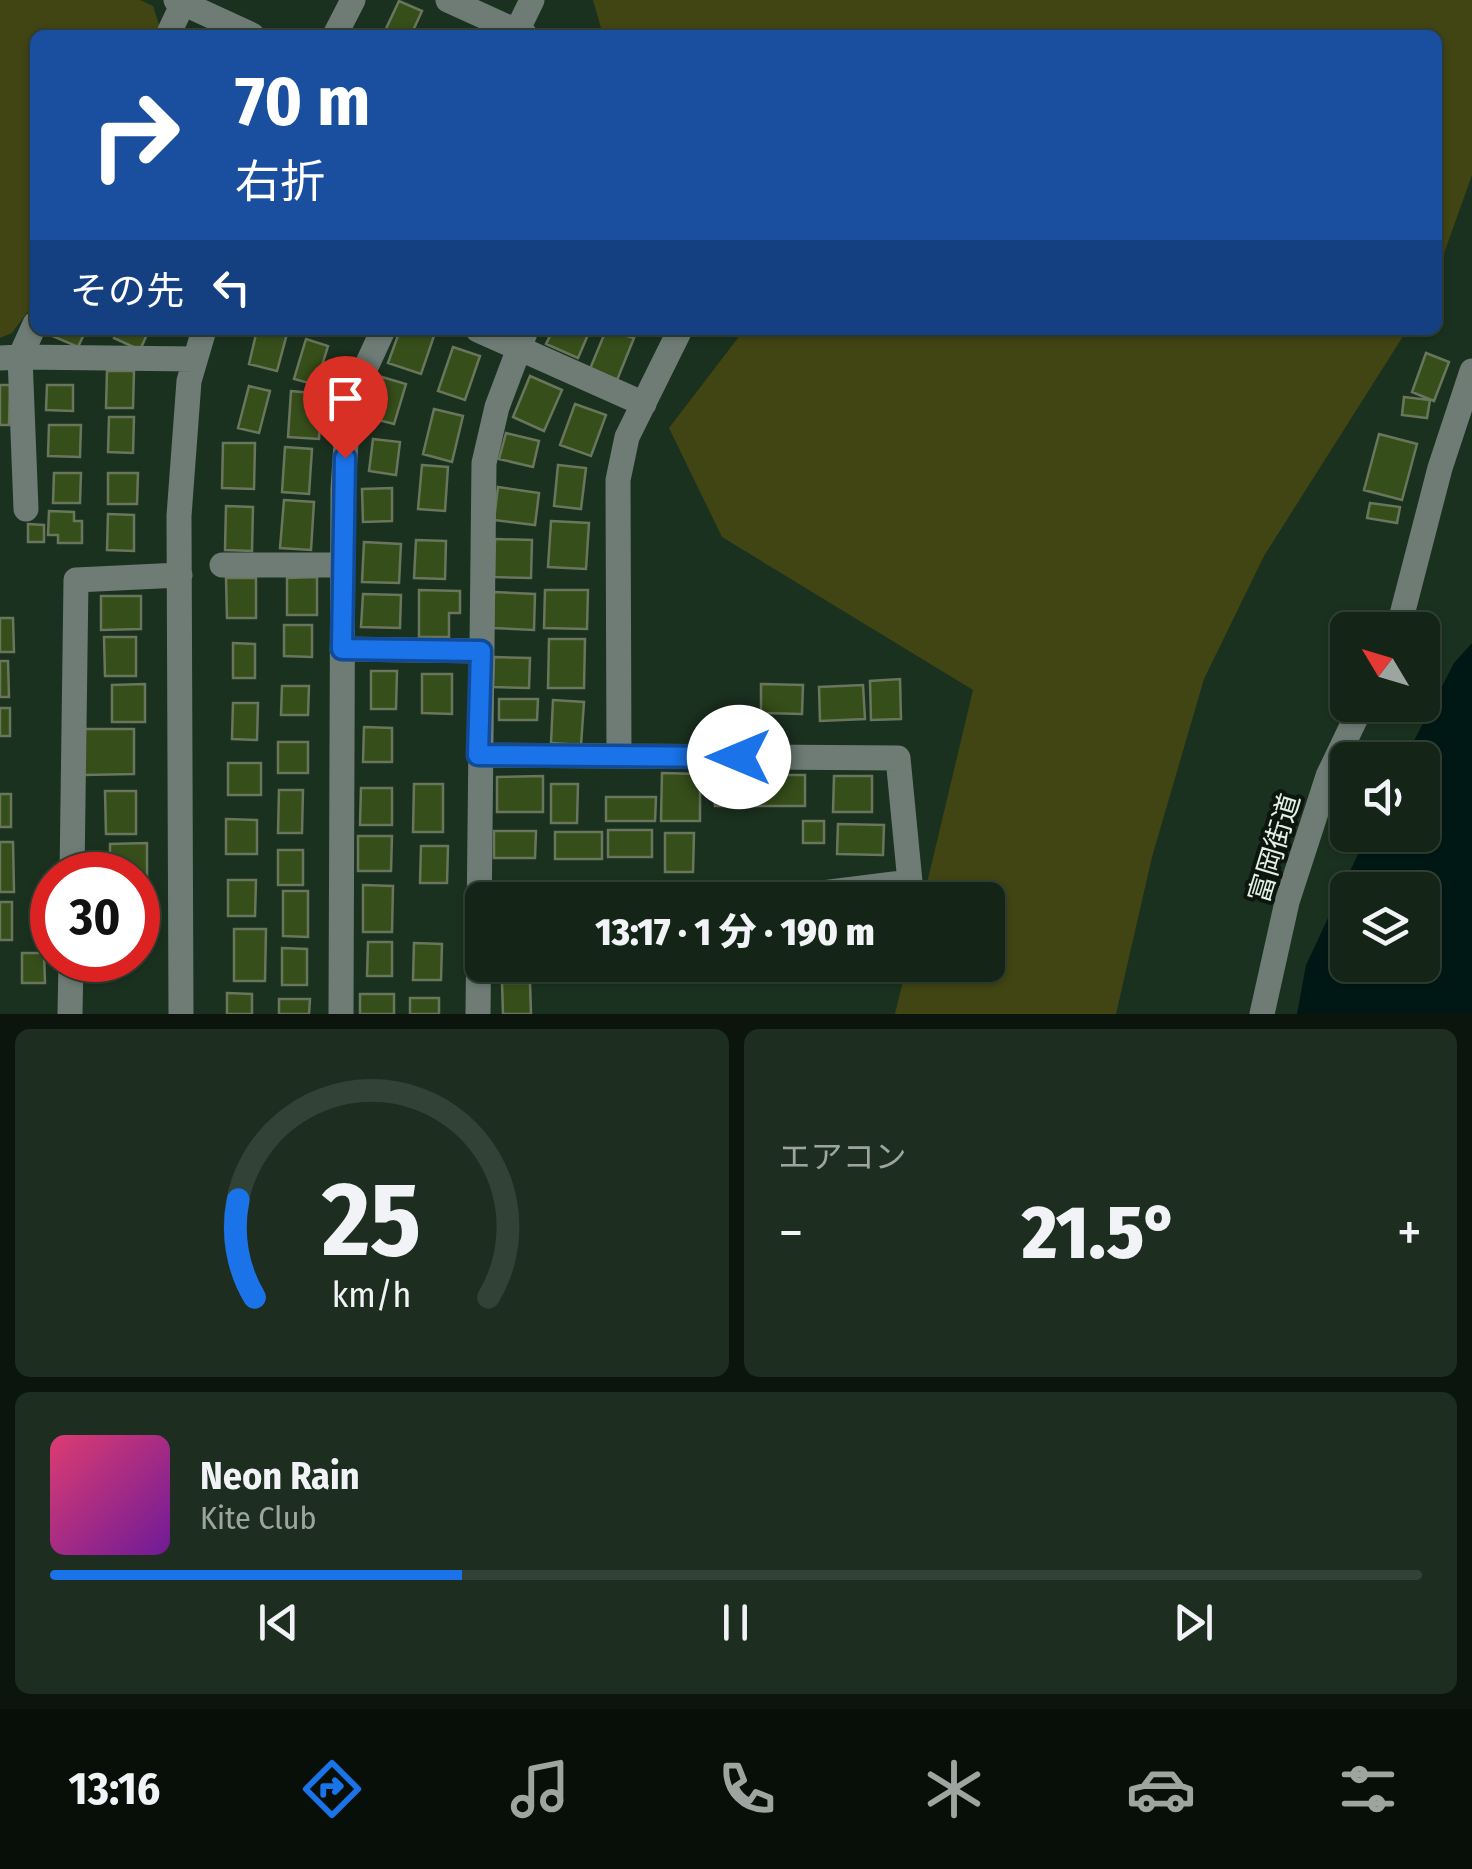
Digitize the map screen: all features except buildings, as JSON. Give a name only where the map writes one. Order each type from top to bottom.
[{"type":"street","points":[[338,30],[352,0]]},
{"type":"street","points":[[448,0],[511,30]]},
{"type":"street","points":[[521,30],[532,0]]},
{"type":"street","points":[[170,30],[179,2],[241,30]]},
{"type":"street","points":[[26,510],[10,358],[30,331]]},
{"type":"street","points":[[181,1014],[180,575],[185,419],[202,335]]},
{"type":"street","points":[[341,1014],[342,566],[347,428],[381,335]]},
{"type":"street","points":[[619,756],[618,480],[627,437],[678,335]]},
{"type":"street","points":[[479,882],[484,464],[497,407],[521,339],[644,404]]},
{"type":"street","points":[[10,358],[195,359]]},
{"type":"street","points":[[1403,612],[1440,468],[1472,370]]},
{"type":"street","points":[[222,565],[342,566]]},
{"type":"street","points":[[72,852],[76,580],[180,575]]},
{"type":"street","points":[[342,649],[481,651]]},
{"type":"street","name":"富岡街道","points":[[1262,1014],[1287,902],[1328,776],[1354,722]]},
{"type":"street","points":[[478,755],[898,758],[910,882]]},
{"type":"street","points":[[70,1014],[71,982]]},
{"type":"street","points":[[478,982],[478,1014]]},
{"type":"green space","points":[[0,0],[140,0],[153,6],[161,30],[30,30],[30,309],[12,333],[0,338]]},
{"type":"green space","points":[[593,0],[1472,0],[1472,175],[1442,259],[1442,30],[602,30]]},
{"type":"green space","points":[[740,335],[1404,335],[1264,556],[1204,679],[1152,857],[1116,1014],[895,1014],[903,982],[1005,982],[1005,882],[927,882],[973,690],[722,537],[669,428]]},
{"type":"water","points":[[1472,643],[1472,1014],[1297,1014],[1306,965],[1330,914],[1330,982],[1440,982],[1440,872],[1350,872],[1359,852],[1440,852],[1440,742],[1413,742],[1424,722],[1440,722],[1440,690],[1454,663]]},
{"type":"route","points":[[345,458],[342,649],[481,651],[478,755],[739,757]]}]
